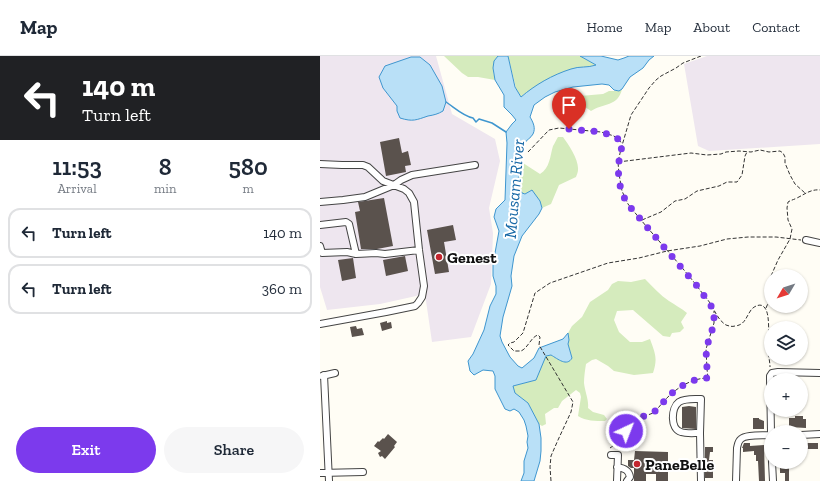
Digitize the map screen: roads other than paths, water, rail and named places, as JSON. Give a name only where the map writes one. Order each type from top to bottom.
[{"type":"street","points":[[320,164],[363,165],[368,167],[383,181],[404,189],[409,193],[414,202],[424,286],[422,297],[415,306],[320,324]]},
{"type":"street","points":[[320,202],[364,197],[394,185],[412,175],[475,165]]},
{"type":"street","points":[[320,225],[346,222],[349,224],[356,254]]},
{"type":"street","points":[[806,240],[820,243]]},
{"type":"street","points":[[320,246],[322,253],[347,252],[356,254],[385,254],[419,250]]},
{"type":"street","points":[[329,481],[322,376],[335,373]]},
{"type":"street","points":[[808,373],[820,373]]},
{"type":"street","points":[[700,435],[682,433],[675,428],[673,422],[674,408],[681,401],[701,399],[701,481]]},
{"type":"street","points":[[808,435],[820,434]]},
{"type":"street","points":[[736,481],[738,443],[745,437],[764,436]]},
{"type":"street","points":[[610,452],[618,455],[617,481]]},
{"type":"street","points":[[618,467],[629,472],[630,477],[627,481]]},
{"type":"street","points":[[772,469],[773,481]]},
{"type":"street","points":[[320,474],[364,472]]},
{"type":"water","name":"Mousam River","points":[[498,56],[508,56],[515,87],[521,97],[538,84],[557,74],[574,68],[596,65],[580,56],[601,56],[618,60],[629,56],[654,56],[643,68],[630,77],[619,91],[614,90],[609,85],[602,84],[573,87],[555,92],[534,105],[530,117],[534,125],[534,132],[522,149],[519,168],[519,182],[522,193],[525,194],[532,190],[540,201],[542,208],[522,236],[514,256],[511,276],[512,286],[503,317],[500,336],[510,357],[518,366],[522,368],[534,358],[539,348],[563,339],[568,333],[568,344],[572,358],[570,361],[565,362],[551,355],[546,356],[536,380],[513,386],[515,393],[528,403],[539,424],[541,451],[540,461],[534,481],[521,481],[524,473],[524,461],[528,448],[528,436],[524,420],[519,412],[514,409],[510,411],[505,409],[495,389],[495,376],[493,371],[483,370],[474,375],[470,371],[468,361],[473,354],[484,330],[490,306],[496,294],[493,264],[499,231],[494,217],[496,209],[505,200],[506,132],[516,120],[504,107],[504,95],[495,80],[493,68],[494,61]]},
{"type":"water","points":[[411,57],[420,57],[430,65],[442,86],[446,102],[443,111],[411,120],[400,118],[397,111],[397,106],[383,88],[379,77],[385,66]]},
{"type":"waterway","name":"Mousam River","points":[[446,102],[462,114],[473,118],[476,122],[479,119],[492,123],[506,132]]},
{"type":"place","name":"Genest","points":[[439,257]]},
{"type":"place","name":"PaneBelle","points":[[637,464]]}]
